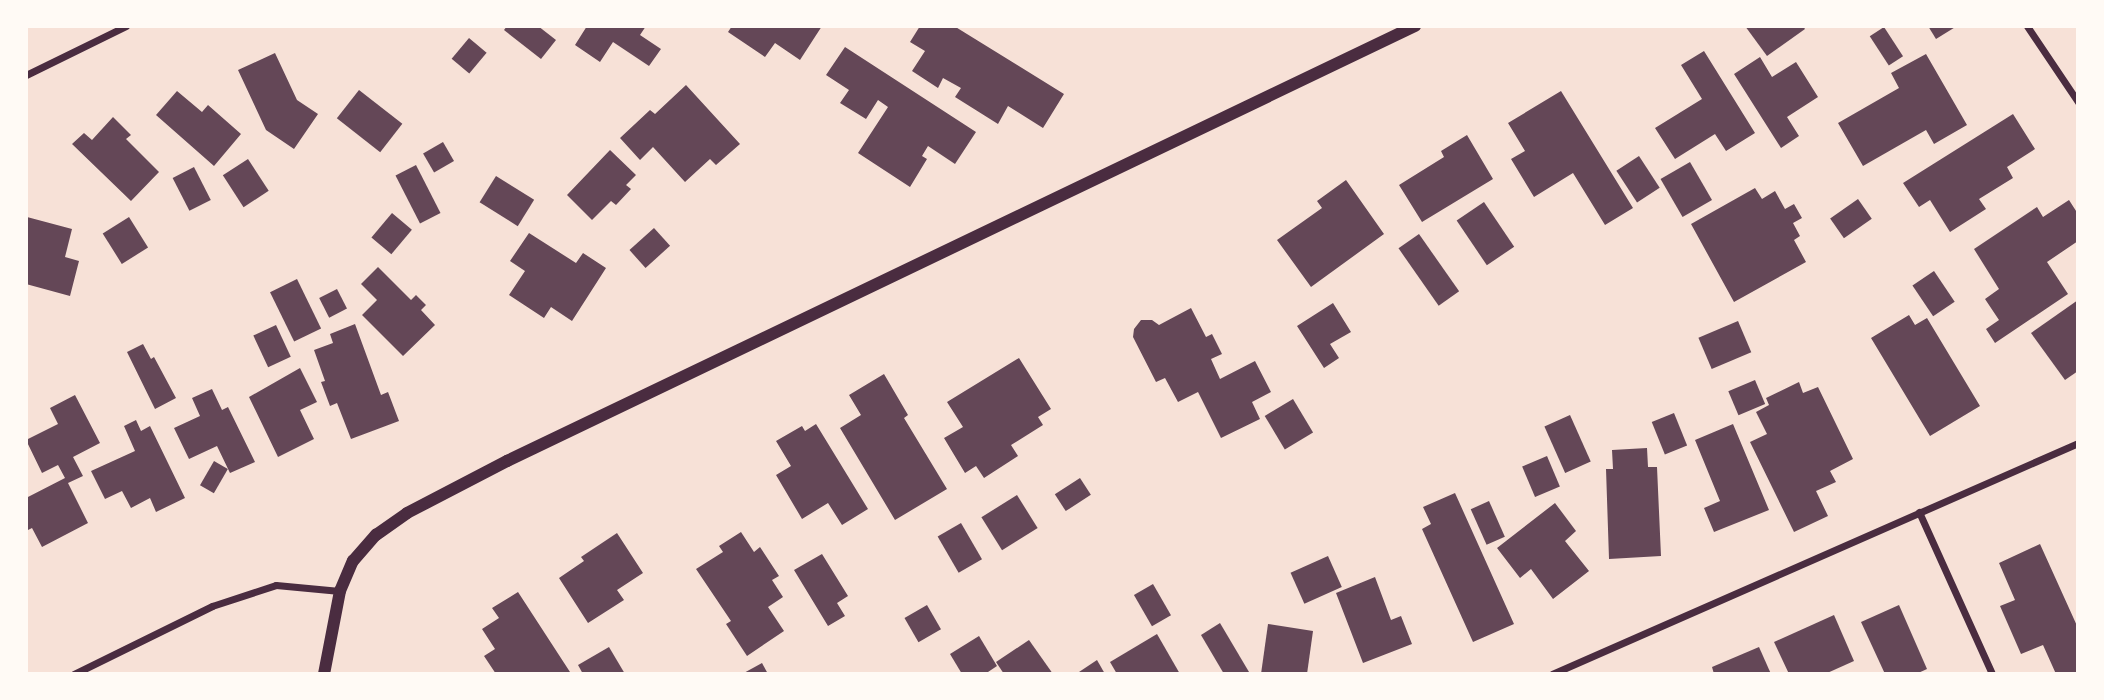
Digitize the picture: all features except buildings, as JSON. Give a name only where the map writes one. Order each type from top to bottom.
[{"type":"street","points":[[26,75],[126,26]]},
{"type":"street","points":[[324,674],[341,591],[353,561],[376,535],[407,513],[520,455],[1415,26]]},
{"type":"street","points":[[2027,26],[2078,102]]},
{"type":"street","points":[[1552,674],[2078,443]]},
{"type":"street","points":[[1919,512],[1992,674]]},
{"type":"street","points":[[74,674],[212,606],[276,585],[341,591]]}]
